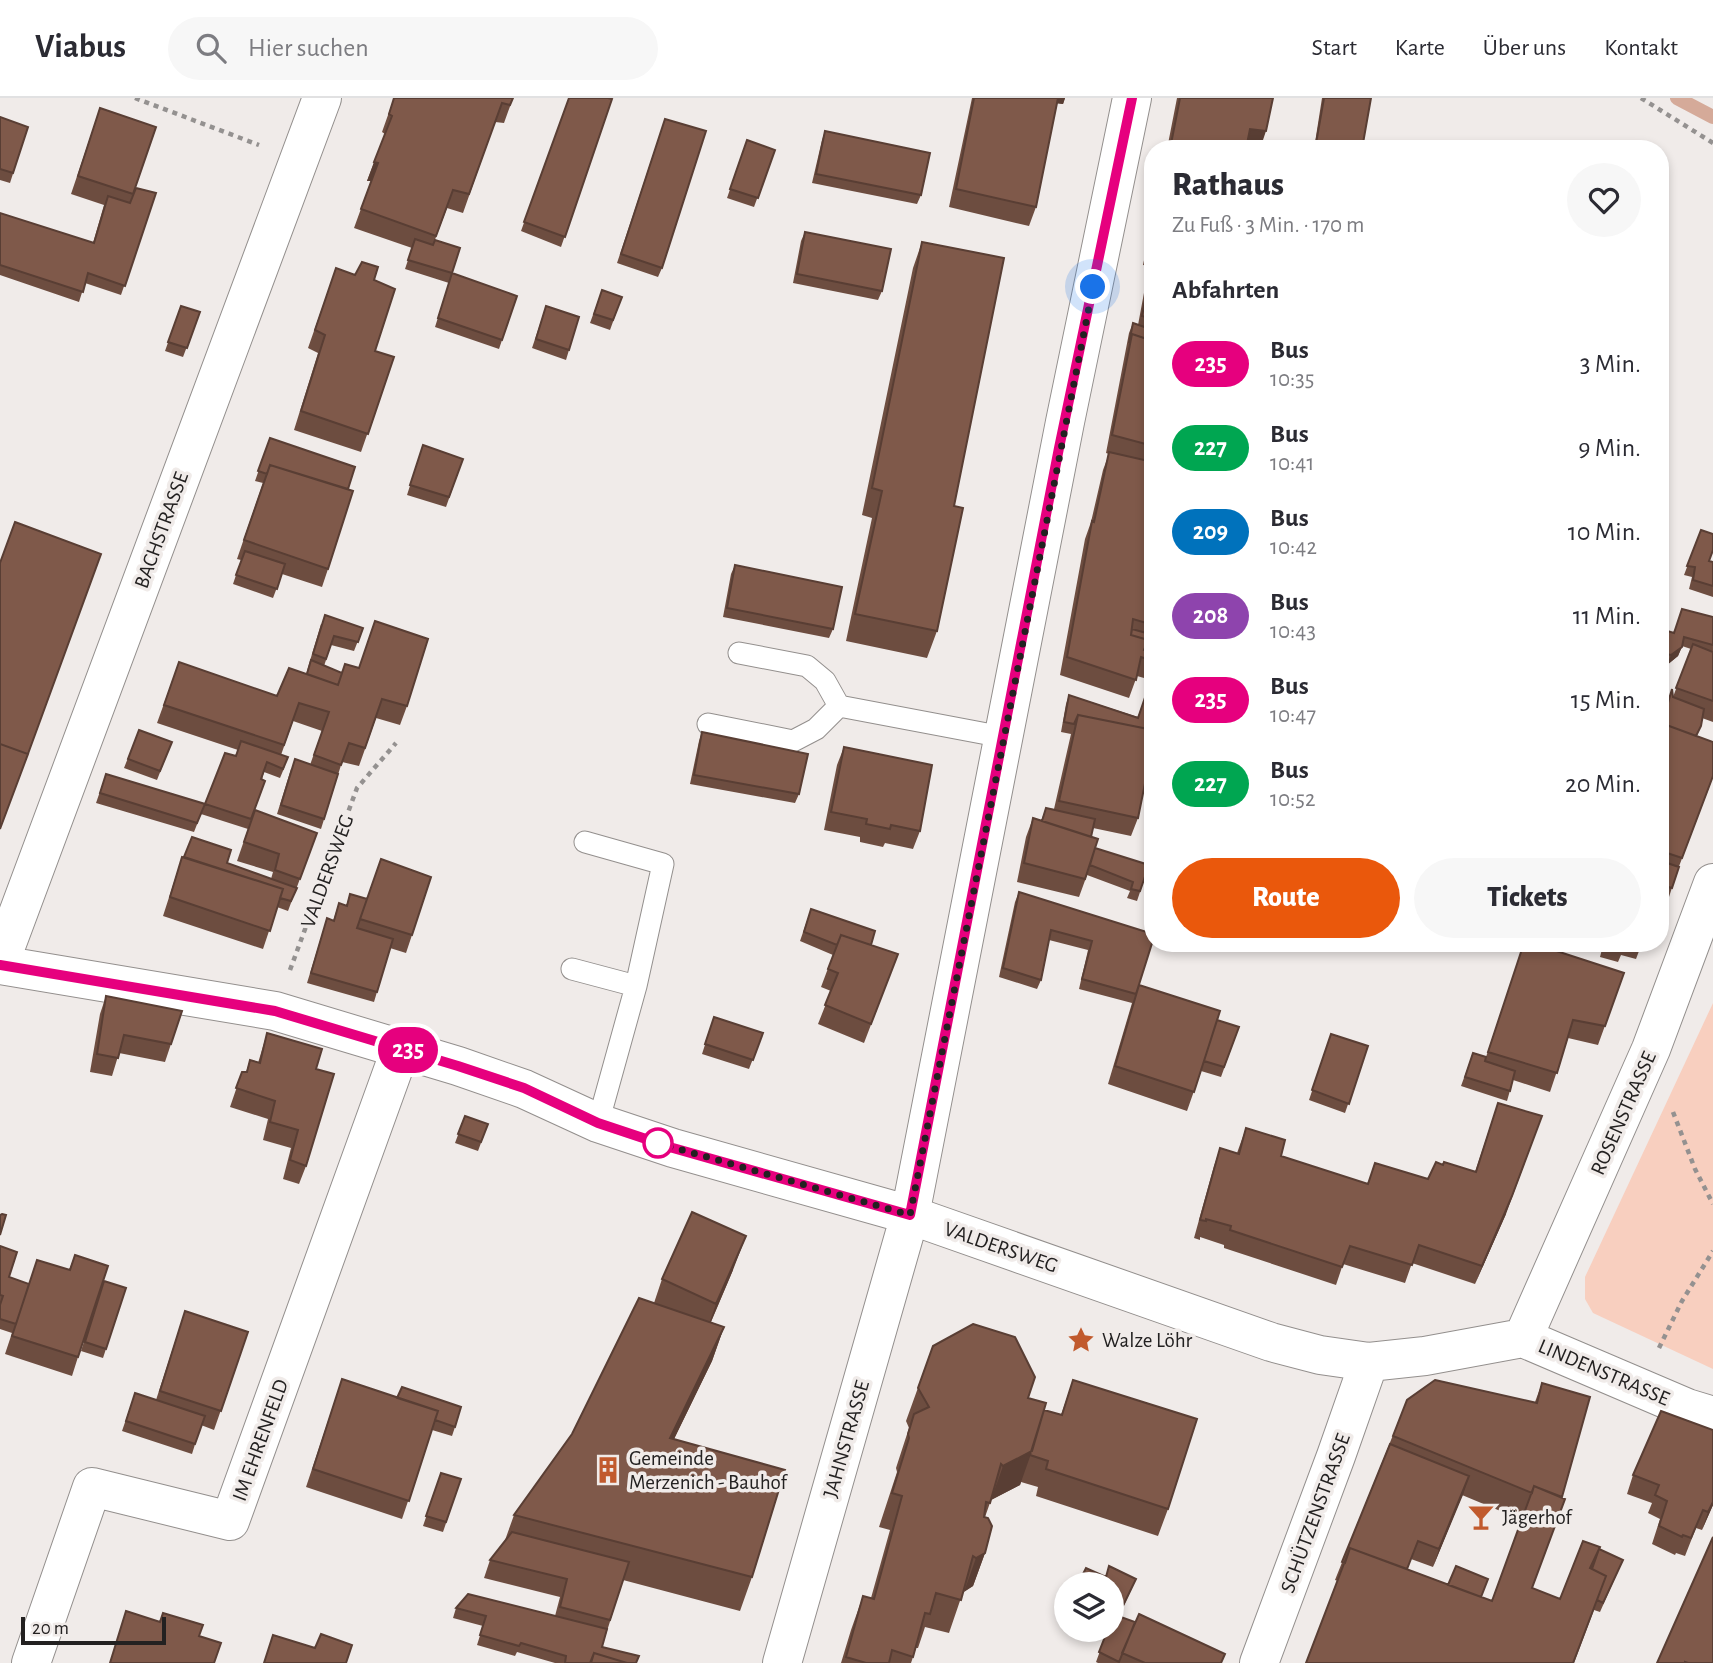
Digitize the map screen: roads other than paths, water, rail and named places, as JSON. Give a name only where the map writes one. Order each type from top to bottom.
[{"type":"street","name":"BACHSTRASSE","points":[[0,964],[322,98]]},
{"type":"street","name":"JAHNSTRASSE","points":[[782,1663],[910,1215],[1132,98]]},
{"type":"street","name":"ROSENSTRASSE","points":[[1523,1338],[1651,1049],[1713,883]]},
{"type":"street","name":"VALDERSWEG","points":[[0,964],[275,1011],[524,1088],[598,1123],[673,1148],[910,1215],[1271,1342],[1321,1355],[1369,1362]]},
{"type":"street","name":"IM EHRENFELD","points":[[31,1663],[92,1487],[230,1521],[401,1048]]},
{"type":"street","name":"LINDENSTRASSE","points":[[1369,1362],[1425,1356],[1523,1338],[1687,1408],[1713,1416]]},
{"type":"street","name":"SCHÜTZENSTRASSE","points":[[1259,1663],[1369,1362]]},
{"type":"lane","points":[[739,653],[807,666],[825,681],[839,706]]},
{"type":"lane","points":[[839,706],[1003,737]]},
{"type":"lane","points":[[708,724],[793,741],[816,729],[839,706]]},
{"type":"lane","points":[[585,842],[663,864],[636,986],[598,1123]]},
{"type":"lane","points":[[572,969],[636,986]]},
{"type":"waterway","points":[[1677,98],[1713,117]]},
{"type":"place","name":"Walze Löhr","points":[[1081,1340]]},
{"type":"place","name":"Gemeinde Merzenich - Bauhof","points":[[608,1470]]},
{"type":"place","name":"Jägerhof","points":[[1481,1517]]}]
